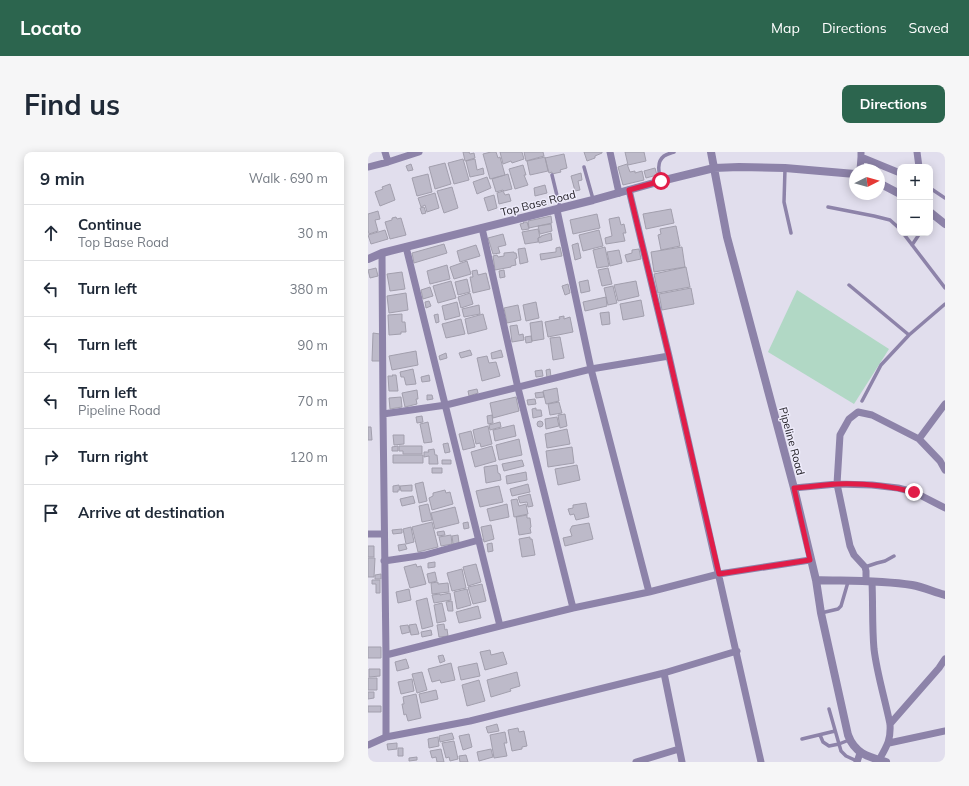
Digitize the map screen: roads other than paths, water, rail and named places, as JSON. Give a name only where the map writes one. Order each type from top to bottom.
[{"type":"street","points":[[385,152],[388,162]]},
{"type":"street","points":[[368,167],[419,152]]},
{"type":"street","points":[[610,152],[619,193]]},
{"type":"street","name":"Pipeline Road","points":[[711,152],[727,237],[794,488],[816,580],[821,612],[850,740],[853,746],[860,753]]},
{"type":"street","points":[[917,152],[919,164]]},
{"type":"street","points":[[860,164],[861,154],[897,172]]},
{"type":"street","name":"Top Base Road","points":[[368,259],[382,253],[559,209],[714,168],[785,168],[849,173]]},
{"type":"street","points":[[885,186],[897,192]]},
{"type":"street","points":[[629,190],[669,356],[761,762]]},
{"type":"street","points":[[559,209],[591,369],[649,592]]},
{"type":"street","points":[[933,217],[945,224]]},
{"type":"street","points":[[482,228],[518,388],[573,608]]},
{"type":"street","points":[[406,247],[500,626]]},
{"type":"street","points":[[382,253],[386,737]]},
{"type":"street","points":[[383,414],[446,405],[591,369],[669,356]]},
{"type":"street","points":[[919,439],[945,404]]},
{"type":"street","points":[[857,761],[860,753],[882,761],[889,744],[891,732],[874,649],[869,581],[865,567],[854,555],[850,546],[837,484],[840,435],[849,419],[858,412],[872,415],[919,439],[940,461],[945,470]]},
{"type":"street","points":[[794,488],[837,484],[872,485],[898,488],[914,492],[945,508]]},
{"type":"street","points":[[368,534],[384,534]]},
{"type":"street","points":[[384,561],[425,554],[479,540]]},
{"type":"street","points":[[386,655],[573,608],[649,592],[719,574],[810,560]]},
{"type":"street","points":[[816,580],[869,581],[911,585],[945,595]]},
{"type":"street","points":[[368,745],[386,737],[470,721],[664,673],[736,651]]},
{"type":"street","points":[[890,724],[945,659]]},
{"type":"street","points":[[664,673],[682,762]]},
{"type":"street","points":[[889,744],[945,731]]},
{"type":"street","points":[[636,762],[679,749]]},
{"type":"lane","points":[[661,181],[659,169],[661,159],[674,152]]},
{"type":"lane","points":[[584,167],[593,200]]},
{"type":"lane","points":[[785,168],[784,202],[791,233]]},
{"type":"lane","points":[[552,175],[559,209]]},
{"type":"lane","points":[[933,190],[945,198]]},
{"type":"lane","points":[[828,207],[890,220],[897,226]]},
{"type":"lane","points":[[905,236],[945,288]]},
{"type":"lane","points":[[912,245],[918,236]]},
{"type":"lane","points":[[849,285],[909,335]]},
{"type":"lane","points":[[862,401],[881,365],[909,335],[945,304]]},
{"type":"lane","points":[[865,567],[885,561],[894,556]]},
{"type":"lane","points":[[821,612],[838,609],[841,606],[848,581]]},
{"type":"lane","points":[[829,709],[841,751],[857,761]]},
{"type":"lane","points":[[802,739],[835,731]]},
{"type":"lane","points":[[820,735],[823,742],[829,746],[850,740]]}]
